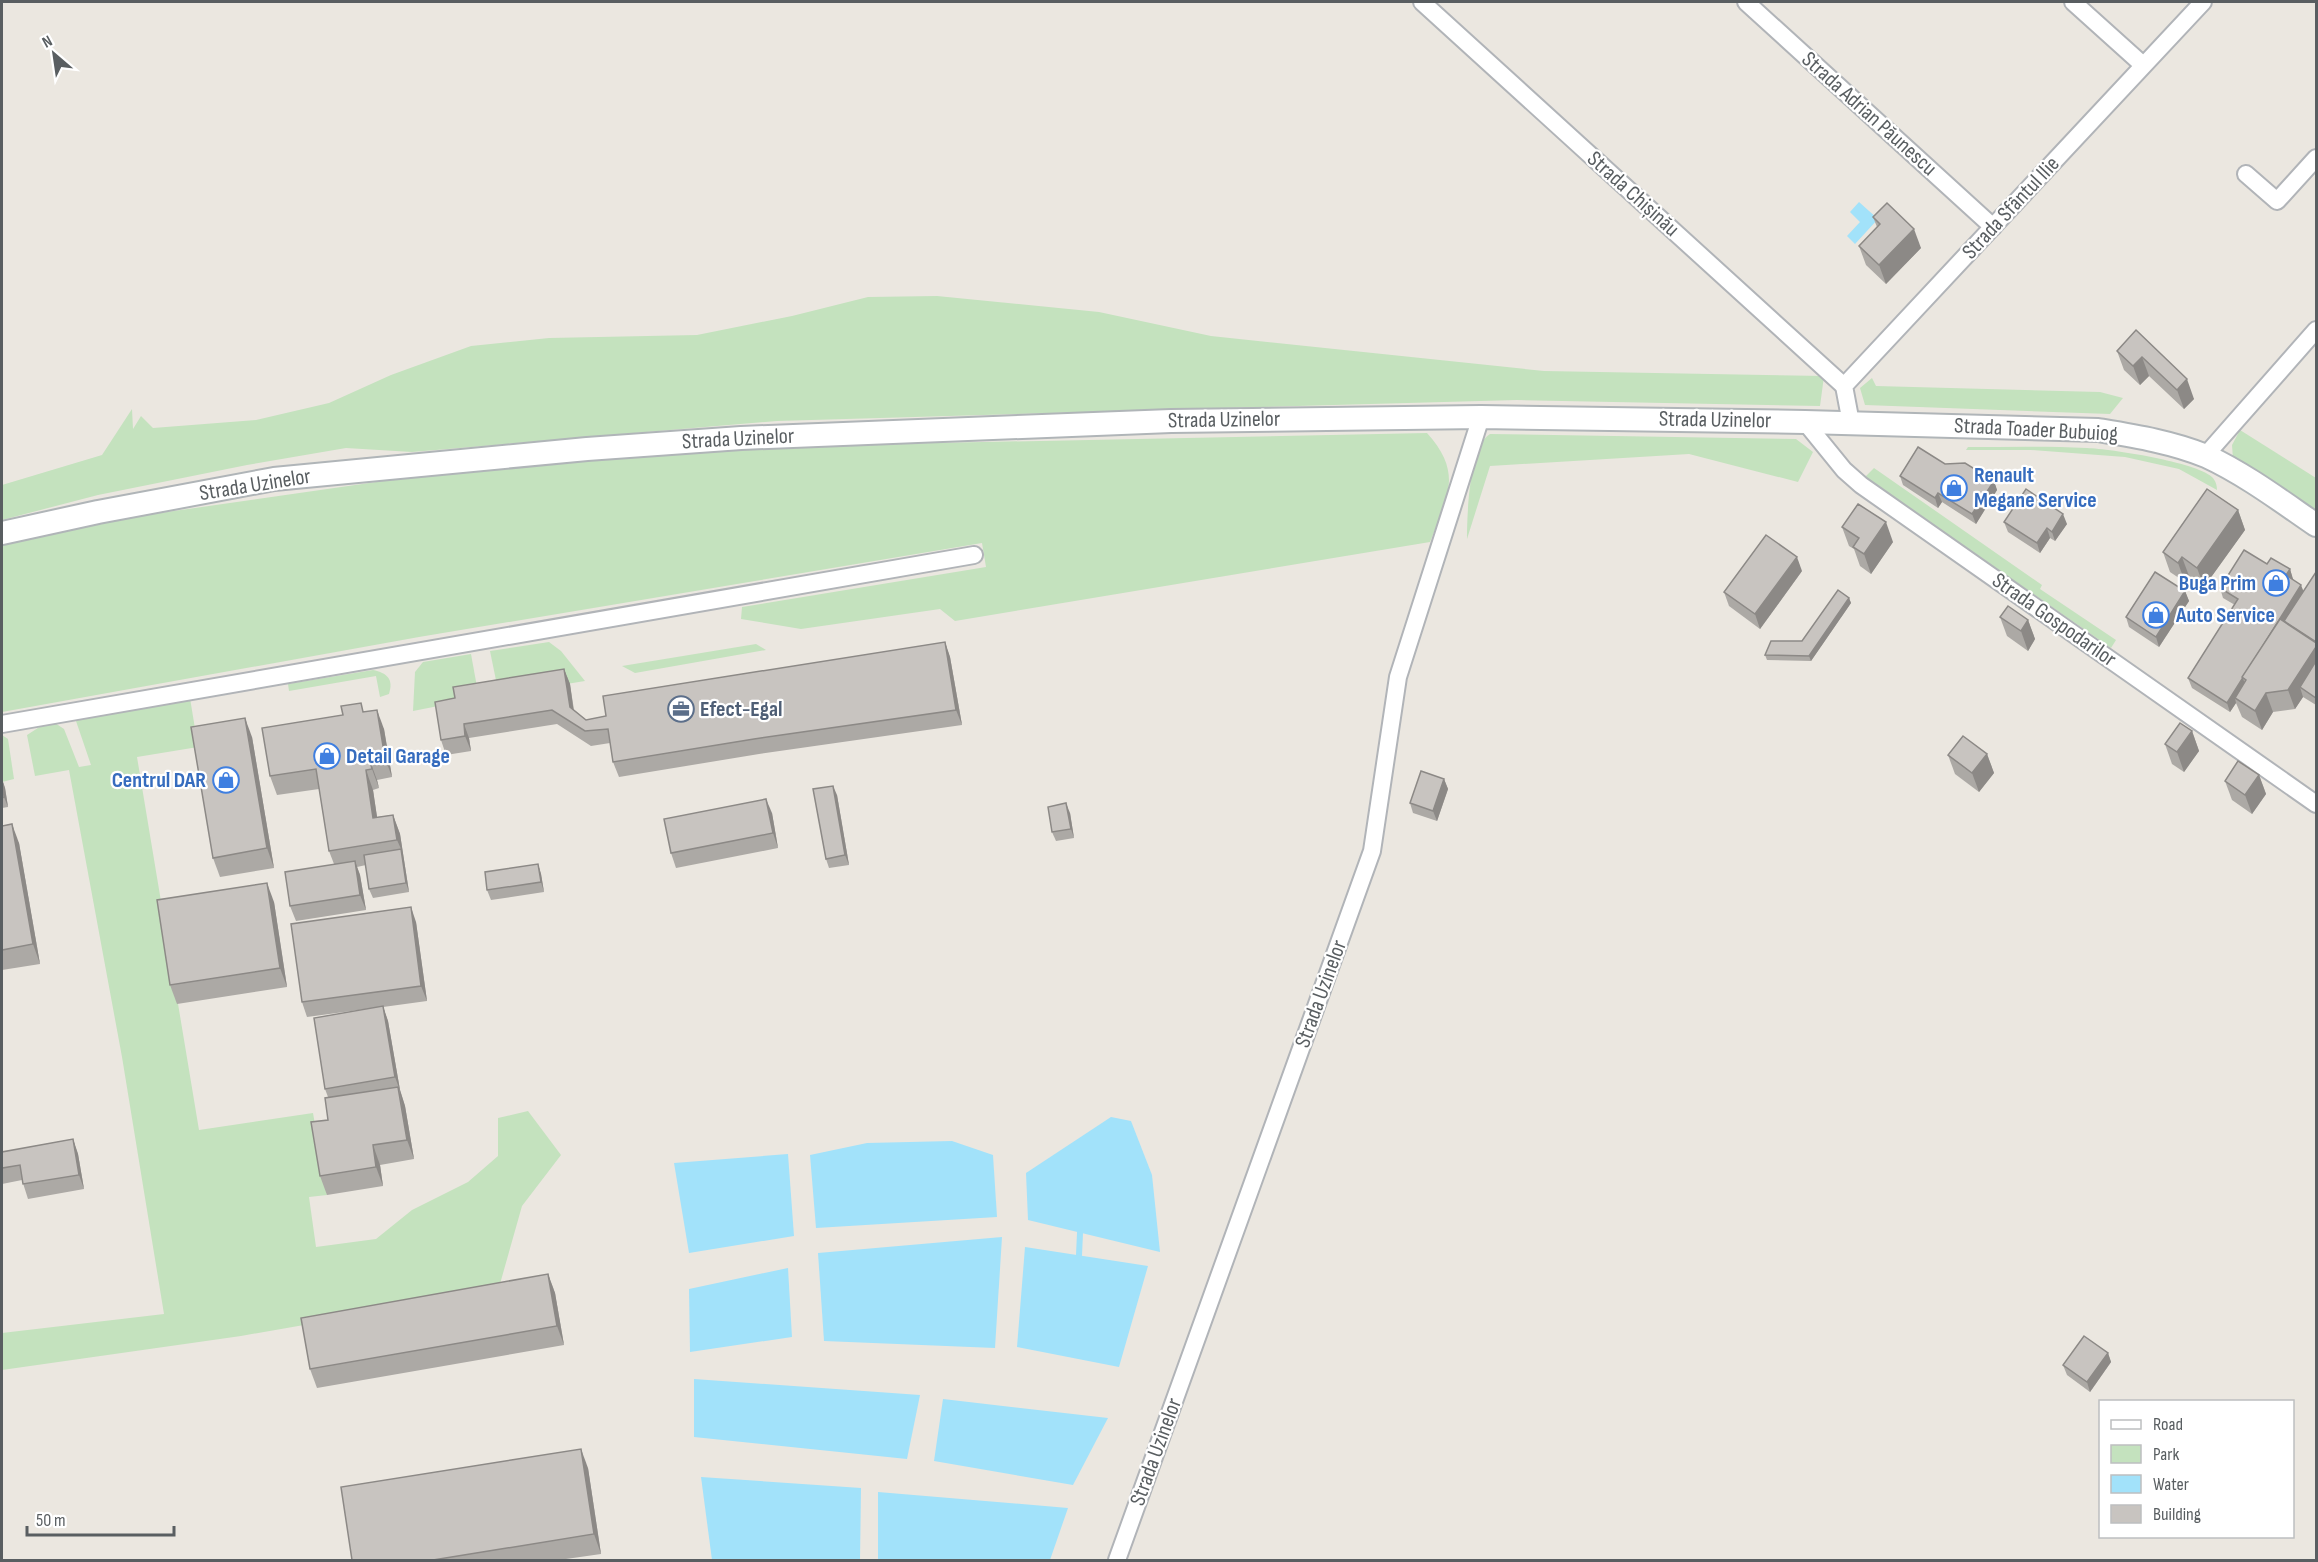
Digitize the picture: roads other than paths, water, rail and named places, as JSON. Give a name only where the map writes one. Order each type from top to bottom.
[{"type":"street","name":"Strada Chișinău","points":[[1422,2],[1844,386]]},
{"type":"street","name":"Strada Adrian Păunescu","points":[[1746,2],[1993,227]]},
{"type":"street","points":[[2073,2],[2143,65]]},
{"type":"street","name":"Strada Sfântul Ilie","points":[[1844,386],[2203,2]]},
{"type":"street","points":[[2246,174],[2277,201],[2316,158]]},
{"type":"street","points":[[2205,456],[2316,330]]},
{"type":"street","points":[[1844,386],[1851,423]]},
{"type":"street","name":"Strada Uzinelor","points":[[1117,1560],[1372,851],[1398,677],[1482,417]]},
{"type":"street","name":"Strada Uzinelor","points":[[2,533],[98,512],[274,479],[586,449],[741,438],[1171,421],[1482,417],[1805,422]]},
{"type":"street","name":"Strada Toader Bubuiog","points":[[1805,422],[2098,430],[2135,436],[2205,456],[2232,470],[2316,525]]},
{"type":"street","name":"Strada Gospodarilor","points":[[1805,422],[1845,470],[1861,485],[2316,804]]},
{"type":"street","points":[[2,724],[974,555]]},
{"type":"water","points":[[1859,202],[1878,219],[1855,244],[1847,236],[1860,222],[1850,212]]},
{"type":"water","points":[[1111,1117],[1131,1121],[1152,1175],[1160,1252],[1028,1220],[1026,1173]]},
{"type":"water","points":[[952,1141],[993,1155],[997,1217],[816,1228],[810,1155],[867,1143]]},
{"type":"water","points":[[788,1154],[794,1236],[689,1253],[674,1163]]},
{"type":"water","points":[[1002,1237],[995,1348],[824,1341],[818,1253]]},
{"type":"water","points":[[1025,1247],[1148,1266],[1119,1367],[1017,1347]]},
{"type":"water","points":[[788,1268],[792,1337],[690,1352],[689,1289]]},
{"type":"water","points":[[694,1379],[920,1395],[907,1459],[694,1437]]},
{"type":"water","points":[[943,1399],[1108,1418],[1073,1485],[934,1461]]},
{"type":"water","points":[[701,1477],[861,1488],[860,1560],[712,1560]]},
{"type":"water","points":[[878,1492],[1068,1508],[1050,1560],[878,1560]]},
{"type":"waterway","points":[[1079,1255],[1080,1233]]},
{"type":"place","name":"Renault Megane Service","points":[[1954,488]]},
{"type":"place","name":"Buga Prim","points":[[2276,583]]},
{"type":"place","name":"Auto Service","points":[[2156,615]]},
{"type":"place","name":"Efect-Egal","points":[[681,709]]},
{"type":"place","name":"Detail Garage","points":[[327,756]]},
{"type":"place","name":"Centrul DAR","points":[[226,780]]}]
